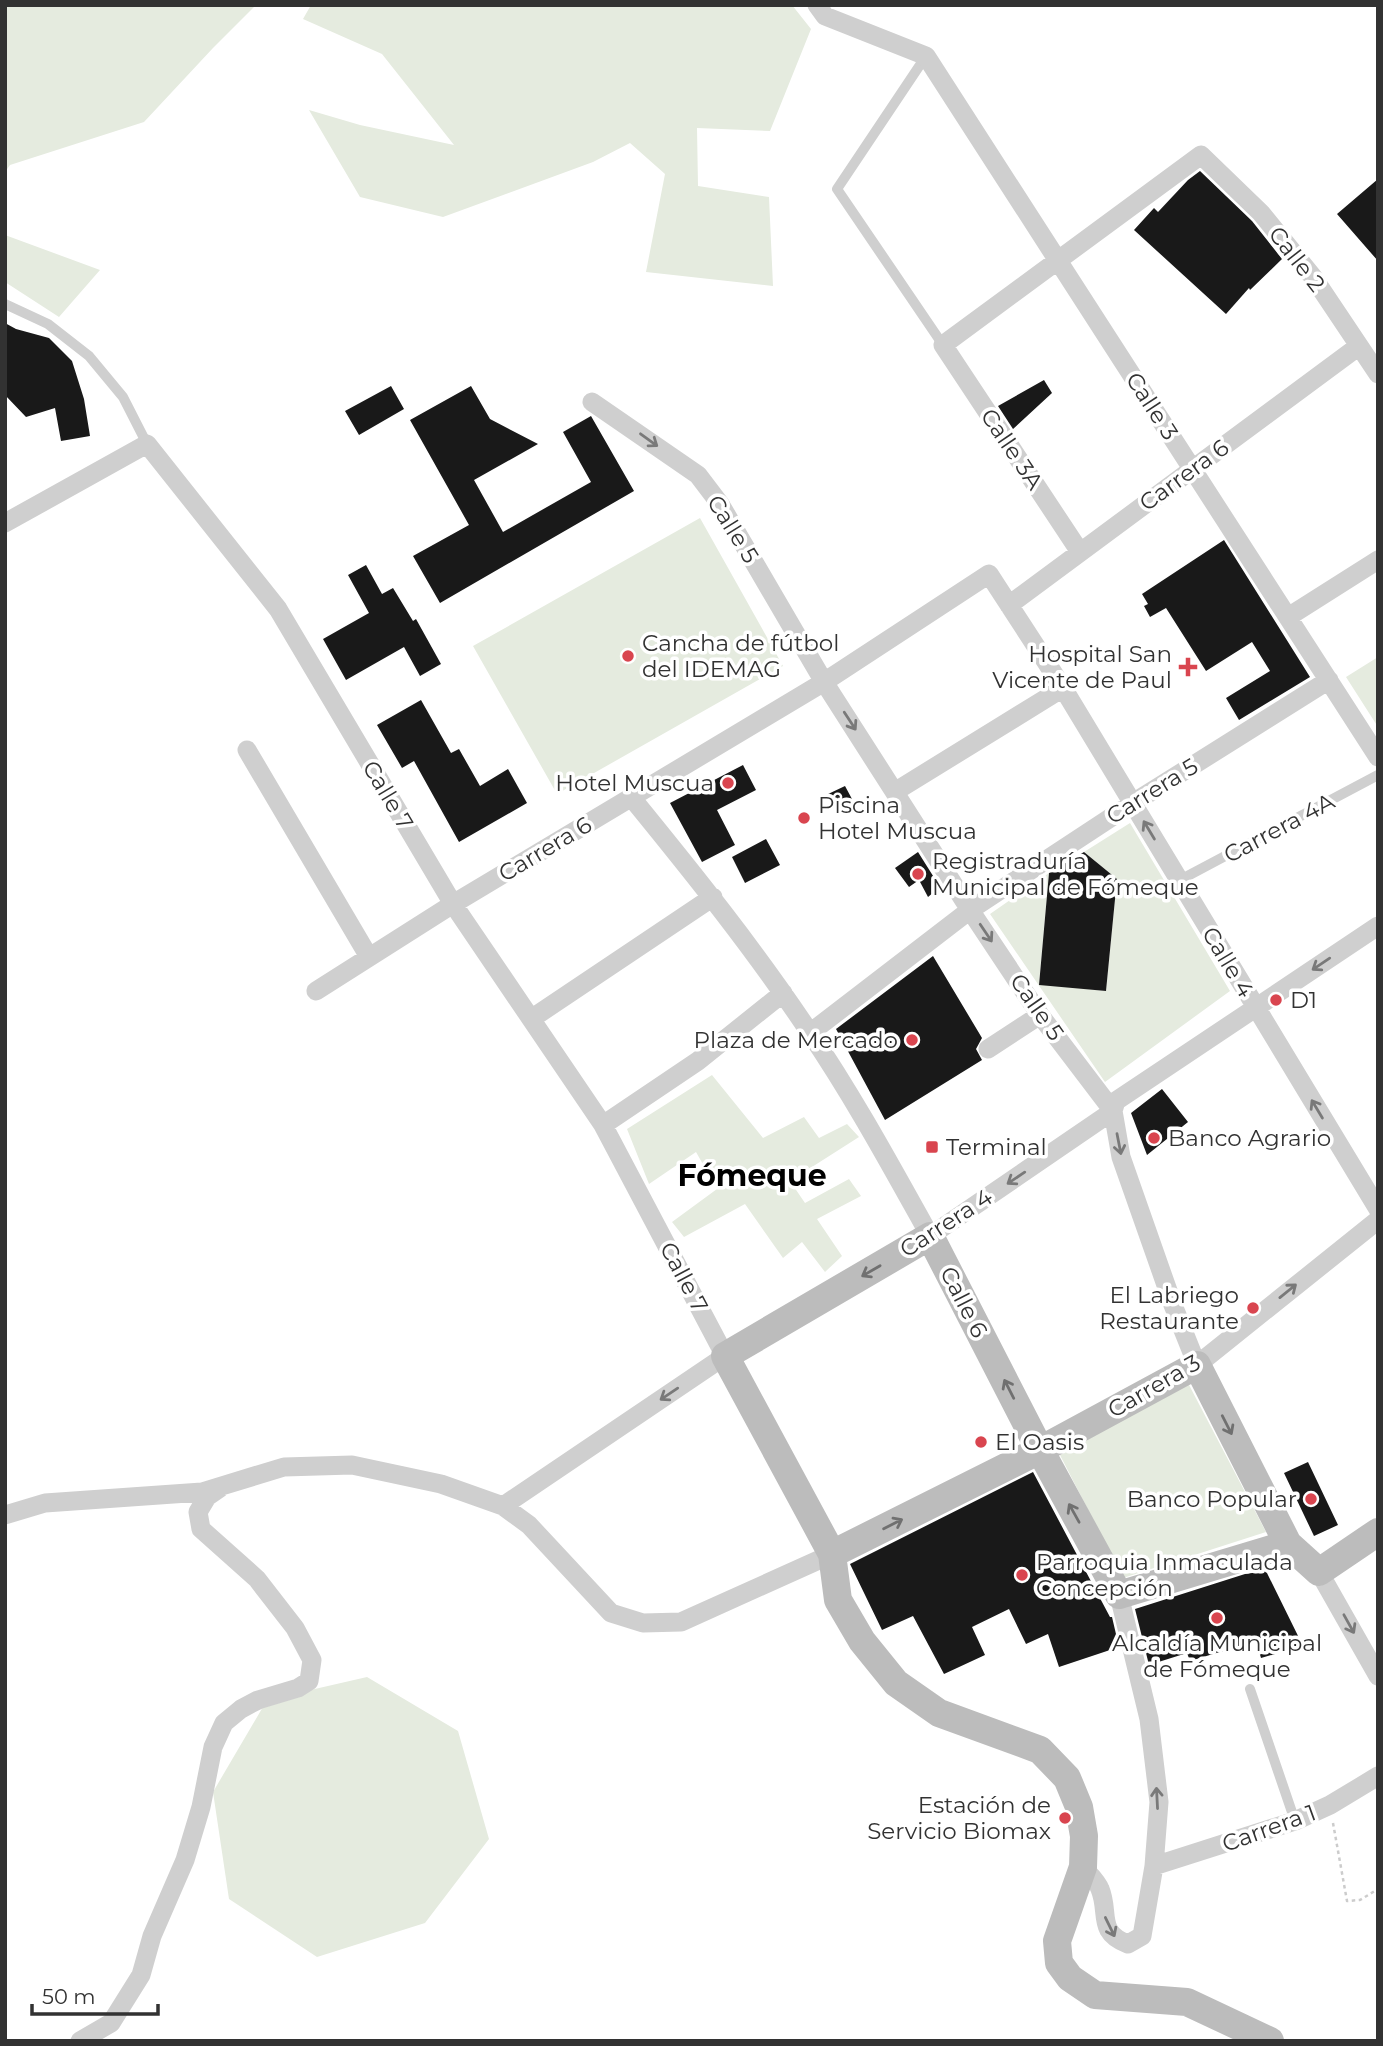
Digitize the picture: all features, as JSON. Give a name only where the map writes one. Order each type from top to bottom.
[{"type":"street","points":[[817,5],[825,16],[926,56]]},
{"type":"street","name":"Calle 3","points":[[926,56],[1378,757]]},
{"type":"street","name":"Calle 2","points":[[1058,262],[1202,155],[1261,213],[1313,277],[1378,374]]},
{"type":"street","points":[[943,345],[1058,262]]},
{"type":"street","name":"Calle 3A","points":[[943,345],[1080,552]]},
{"type":"street","name":"Carrera 6","points":[[1009,604],[1359,346]]},
{"type":"street","name":"Calle 5","points":[[592,402],[698,475],[720,505],[824,682],[970,910],[1041,1015],[1113,1111],[1121,1157],[1172,1305],[1196,1364],[1288,1544],[1320,1572],[1378,1676]]},
{"type":"street","points":[[5,523],[147,443]]},
{"type":"street","name":"Calle 7","points":[[147,443],[278,609],[453,904],[603,1125],[832,1554],[838,1600],[862,1641],[896,1683],[939,1713],[1040,1750],[1067,1778],[1079,1807],[1084,1836],[1083,1867],[1057,1941],[1059,1963],[1070,1978],[1095,1995],[1186,2001],[1270,2041]]},
{"type":"street","points":[[1288,617],[1378,560]]},
{"type":"street","name":"Carrera 6","points":[[316,991],[453,904],[824,682],[989,574]]},
{"type":"street","name":"Calle 4","points":[[989,574],[1063,688],[1378,1209]]},
{"type":"street","name":"Carrera 5","points":[[810,1033],[970,910],[1133,803],[1329,680]]},
{"type":"street","points":[[896,791],[1063,688]]},
{"type":"street","points":[[247,750],[369,957]]},
{"type":"street","name":"Calle 6","points":[[631,797],[713,897],[783,993],[873,1133],[1119,1595],[1149,1719],[1159,1802],[1154,1866],[1142,1936],[1128,1944],[1109,1933],[1100,1888],[1083,1867]]},
{"type":"street","points":[[531,1019],[713,897]]},
{"type":"street","name":"Carrera 4","points":[[503,1506],[725,1356],[930,1236],[1113,1111],[1116,1101],[1378,926]]},
{"type":"street","points":[[603,1125],[698,1061],[783,993]]},
{"type":"street","points":[[988,1049],[1041,1015]]},
{"type":"street","name":"Carrera 3","points":[[832,1554],[1040,1450],[1196,1364],[1378,1220]]},
{"type":"street","points":[[5,1515],[45,1503],[202,1492],[284,1467],[352,1465],[441,1484],[503,1506],[529,1525],[611,1613],[643,1623],[681,1622],[832,1554]]},
{"type":"street","points":[[80,2041],[111,2023],[141,1975],[152,1936],[186,1860],[201,1807],[213,1747],[224,1723],[258,1700],[298,1688],[309,1681],[312,1660],[295,1628],[257,1580],[201,1529],[198,1513],[207,1497],[226,1483]]},
{"type":"street","points":[[1320,1572],[1378,1532]]},
{"type":"street","points":[[1119,1595],[1288,1544]]},
{"type":"street","name":"Carrera 1","points":[[1154,1866],[1295,1821],[1330,1805],[1378,1776]]},
{"type":"lane","points":[[926,56],[837,189],[943,345]]},
{"type":"lane","points":[[5,304],[48,324],[89,356],[123,397],[147,443]]},
{"type":"lane","name":"Carrera 4A","points":[[1180,880],[1378,775]]},
{"type":"lane","points":[[1250,1689],[1295,1821]]},
{"type":"path","points":[[1330,1805],[1348,1901],[1360,1900],[1378,1889]]},
{"type":"shaded area","points":[[5,5],[256,5],[144,122],[10,165],[5,172]]},
{"type":"shaded area","points":[[311,5],[792,5],[811,29],[770,131],[697,128],[698,186],[769,197],[773,286],[646,272],[665,174],[630,143],[593,162],[443,217],[360,197],[309,110],[360,125],[454,145],[382,54],[303,19]]},
{"type":"shaded area","points":[[5,235],[100,270],[59,317],[5,282]]},
{"type":"shaded area","name":"Cancha de fútbol del IDEMAG","points":[[700,518],[783,666],[557,794],[473,646]]},
{"type":"shaded area","points":[[1378,657],[1378,727],[1346,677]]},
{"type":"shaded area","points":[[1130,823],[1230,991],[1105,1082],[990,914],[1049,873],[1039,984],[1106,991],[1117,879],[1084,852]]},
{"type":"shaded area","points":[[712,1075],[763,1138],[804,1117],[819,1138],[847,1124],[859,1137],[790,1181],[805,1203],[849,1179],[861,1196],[817,1219],[842,1256],[825,1272],[802,1242],[783,1258],[745,1204],[684,1237],[672,1222],[717,1189],[696,1152],[649,1184],[627,1129]]},
{"type":"shaded area","points":[[1188,1383],[1266,1532],[1123,1578],[1060,1455]]},
{"type":"shaded area","points":[[367,1677],[458,1731],[489,1839],[425,1923],[317,1957],[229,1899],[213,1792],[267,1700]]},
{"type":"building","points":[[1200,171],[1252,221],[1282,259],[1250,290],[1249,288],[1226,314],[1134,230],[1154,208],[1158,212]]},
{"type":"building","points":[[1378,179],[1378,261],[1337,214]]},
{"type":"building","points":[[5,323],[16,329],[49,338],[72,361],[84,399],[90,436],[61,441],[55,408],[26,417],[5,395]]},
{"type":"building","points":[[1044,380],[1052,393],[1013,429],[998,406]]},
{"type":"building","points":[[391,386],[404,409],[359,435],[345,411]]},
{"type":"building","points":[[471,386],[490,419],[538,444],[474,480],[503,532],[591,482],[563,432],[591,416],[634,491],[440,603],[413,556],[469,525],[410,420]]},
{"type":"building","points":[[1224,540],[1310,677],[1239,720],[1226,698],[1270,671],[1252,642],[1206,671],[1166,608],[1150,617],[1144,606],[1148,604],[1142,594]]},
{"type":"building","points":[[366,565],[382,594],[393,588],[413,621],[416,619],[441,664],[420,676],[404,647],[346,680],[323,639],[369,613],[348,575]]},
{"type":"building","points":[[421,700],[451,753],[459,749],[480,786],[508,769],[527,803],[459,842],[414,761],[402,768],[377,725]]},
{"type":"building","points":[[743,765],[756,790],[717,810],[735,845],[702,862],[670,803]]},
{"type":"building","points":[[845,786],[852,799],[833,809],[826,795]]},
{"type":"building","points":[[766,839],[780,865],[745,883],[732,857]]},
{"type":"building","name":"Registraduría Municipal de Fómeque","points":[[918,852],[940,887],[928,897],[919,880],[909,887],[895,868]]},
{"type":"building","points":[[1084,852],[1117,879],[1106,991],[1039,985],[1049,873]]},
{"type":"building","name":"Plaza de Mercado","points":[[933,956],[982,1038],[976,1049],[982,1060],[885,1120],[836,1029]]},
{"type":"building","name":"Banco Agrario","points":[[1162,1089],[1188,1122],[1147,1155],[1131,1113]]},
{"type":"building","name":"Banco Popular","points":[[1308,1462],[1338,1525],[1314,1536],[1284,1473]]},
{"type":"building","points":[[1033,1472],[1112,1617],[1119,1647],[1059,1667],[1048,1634],[1026,1644],[1009,1609],[972,1627],[985,1655],[944,1674],[913,1616],[882,1630],[850,1564]]},
{"type":"building","points":[[1266,1571],[1303,1646],[1261,1658],[1256,1641],[1190,1661],[1187,1653],[1149,1665],[1135,1609],[1245,1574]]},
{"type":"place","name":"Cancha de fútbol del IDEMAG","points":[[628,656]]},
{"type":"place","name":"Hospital San Vicente de Paul","points":[[1188,667]]},
{"type":"place","name":"Hotel Muscua","points":[[728,783]]},
{"type":"place","name":"Piscina Hotel Muscua","points":[[804,818]]},
{"type":"place","name":"Registraduría Municipal de Fómeque","points":[[918,874]]},
{"type":"place","name":"D1","points":[[1276,1000]]},
{"type":"place","name":"Plaza de Mercado","points":[[912,1040]]},
{"type":"place","name":"Banco Agrario","points":[[1154,1138]]},
{"type":"place","name":"Terminal","points":[[932,1147]]},
{"type":"place","name":"El Labriego Restaurante","points":[[1253,1308]]},
{"type":"place","name":"El Oasis","points":[[981,1442]]},
{"type":"place","name":"Banco Popular","points":[[1311,1499]]},
{"type":"place","name":"Parroquia Inmaculada Concepción","points":[[1022,1575]]},
{"type":"place","name":"Alcaldía Municipal de Fómeque","points":[[1217,1618]]},
{"type":"place","name":"Estación de Servicio Biomax","points":[[1065,1818]]},
{"type":"district","name":"Fómeque","points":[[752,1175]]}]
